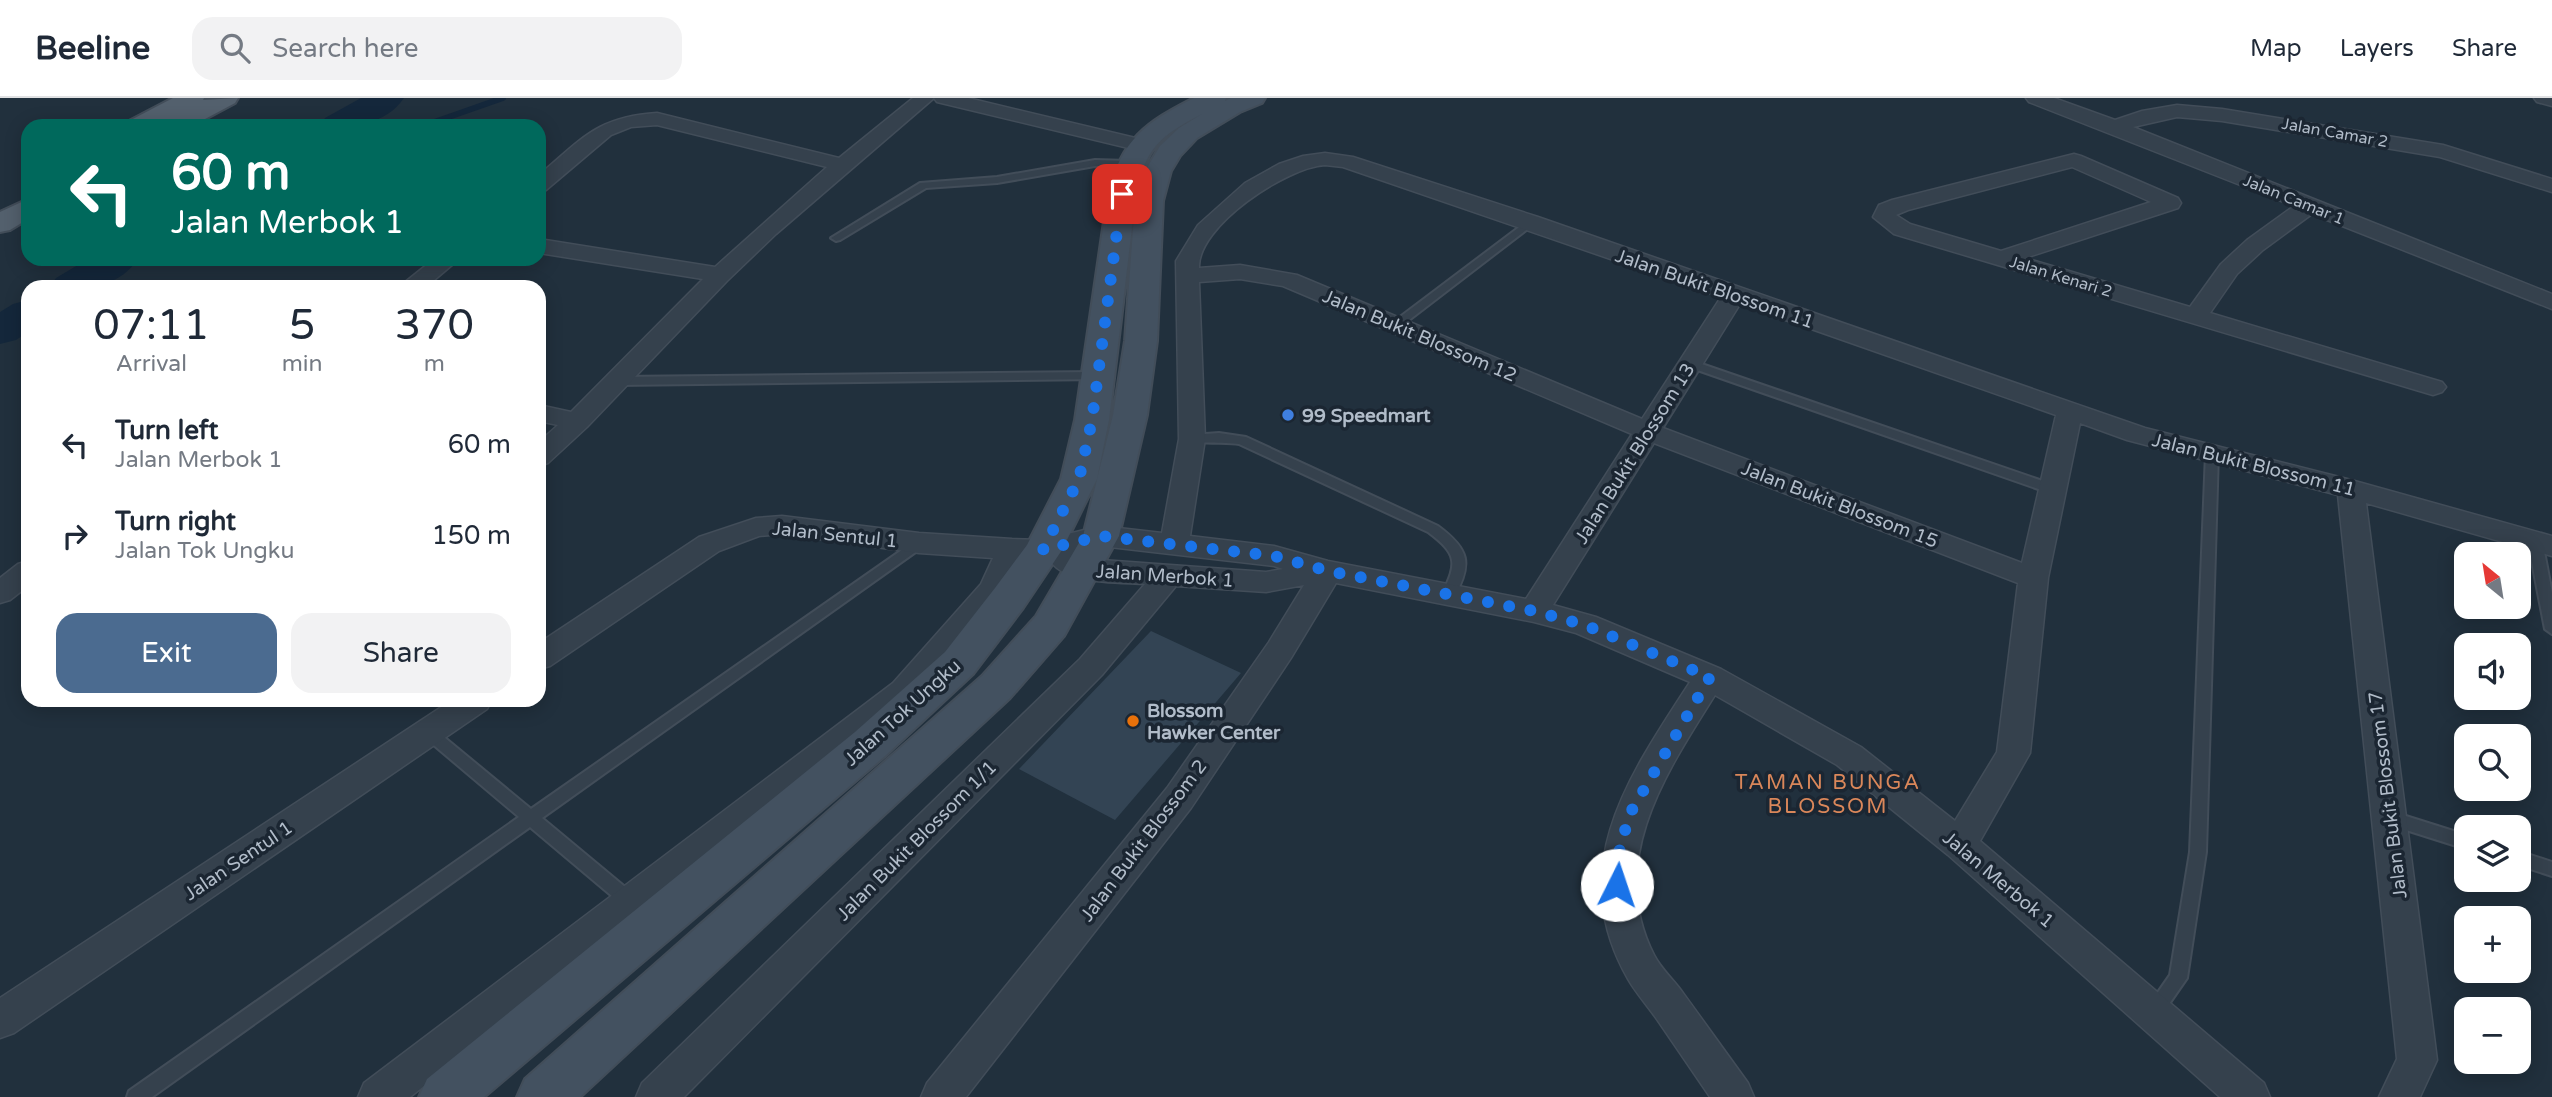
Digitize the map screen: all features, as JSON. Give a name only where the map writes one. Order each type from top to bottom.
[{"type":"main road","points":[[152,119],[192,98]]},
{"type":"main road","points":[[186,119],[226,98]]},
{"type":"main road","points":[[1135,155],[1167,124],[1214,98]]},
{"type":"main road","points":[[543,1097],[996,687],[1050,626],[1092,552],[1132,402],[1141,341],[1149,201],[1158,171],[1168,152],[1188,134],[1231,107],[1253,98]]},
{"type":"main road","name":"Jalan Tok Ungku","points":[[445,1097],[870,744],[959,663],[1027,550],[1079,479],[1099,376],[1122,194],[1135,155]]},
{"type":"main road","points":[[0,203],[21,191]]},
{"type":"main road","points":[[0,224],[21,211]]},
{"type":"street","points":[[546,451],[720,275],[799,200],[925,98]]},
{"type":"street","points":[[944,98],[1135,155]]},
{"type":"street","name":"Jalan Camar 1","points":[[2036,98],[2552,302]]},
{"type":"street","points":[[2544,98],[2552,100]]},
{"type":"street","name":"Jalan Camar 2","points":[[2115,127],[2142,117],[2177,111],[2222,115],[2443,151],[2552,186]]},
{"type":"street","points":[[546,180],[604,131],[615,125],[642,118],[707,130],[843,165]]},
{"type":"street","name":"Jalan Bukit Blossom 11","points":[[1172,560],[1192,439],[1192,376],[1186,261],[1192,247],[1218,215],[1263,182],[1294,165],[1319,159],[1346,161],[1530,222],[2136,434],[2351,489],[2543,543]]},
{"type":"street","name":"Jalan Kenari 2","points":[[2003,258],[2170,203],[2074,160],[1900,205],[1887,210],[1884,217],[1902,229],[2432,387]]},
{"type":"street","points":[[2196,316],[2229,269],[2255,245],[2310,205]]},
{"type":"street","points":[[546,247],[720,275]]},
{"type":"street","points":[[420,280],[439,266]]},
{"type":"street","name":"Jalan Bukit Blossom 12","points":[[1186,276],[1240,272],[1289,280],[1647,431]]},
{"type":"street","name":"Jalan Bukit Blossom 13","points":[[1534,611],[1734,295]]},
{"type":"street","points":[[1960,845],[2013,753],[2033,578],[2070,411]]},
{"type":"street","points":[[546,414],[578,421]]},
{"type":"street","name":"Jalan Bukit Blossom 15","points":[[1647,431],[2033,578]]},
{"type":"street","name":"Jalan Bukit Blossom 17","points":[[2351,489],[2417,1060],[2399,1097]]},
{"type":"street","name":"Jalan Sentul 1","points":[[546,653],[693,554],[738,533],[782,525],[919,543],[1027,550]]},
{"type":"street","points":[[378,1097],[904,691],[1027,550]]},
{"type":"street","name":"Jalan Merbok 1","points":[[1027,550],[1092,552],[1172,560],[1266,582],[1328,571],[1534,611],[1585,625],[1710,677],[1849,756],[1960,845],[2250,1097]]},
{"type":"street","name":"Jalan Bukit Blossom 1/1","points":[[656,1097],[1091,667],[1172,560]]},
{"type":"street","name":"Jalan Bukit Blossom 2","points":[[941,1097],[1179,798],[1280,650],[1328,571]]},
{"type":"street","points":[[0,593],[21,576]]},
{"type":"street","points":[[1710,677],[1632,810],[1620,845],[1617,885],[1622,923],[1638,963],[1734,1097]]},
{"type":"street","name":"Jalan Sentul 1","points":[[0,1020],[466,707]]},
{"type":"lane","points":[[836,238],[924,185],[997,180],[1135,155]]},
{"type":"lane","points":[[1396,325],[1530,222]]},
{"type":"lane","points":[[1690,363],[2052,489]]},
{"type":"lane","points":[[617,381],[1099,376]]},
{"type":"lane","points":[[1192,439],[1242,440],[1433,529],[1455,545],[1460,561],[1457,578],[1449,594]]},
{"type":"lane","points":[[2153,1012],[2178,978],[2198,852],[2212,453]]},
{"type":"lane","points":[[136,1097],[919,543]]},
{"type":"lane","points":[[2543,543],[2552,629]]},
{"type":"lane","points":[[428,732],[631,902]]},
{"type":"lane","points":[[2390,818],[2454,838]]},
{"type":"lane","points":[[2531,862],[2552,869]]},
{"type":"building","name":"Blossom Hawker Center","points":[[1151,631],[1241,673],[1115,820],[1019,769]]},
{"type":"waterway","points":[[350,119],[386,98]]},
{"type":"waterway","points":[[443,119],[503,98]]},
{"type":"waterway","points":[[82,280],[106,266]]},
{"type":"waterway","points":[[0,331],[21,318]]},
{"type":"place","name":"99 Speedmart","points":[[1288,415]]},
{"type":"place","name":"Blossom Hawker Center","points":[[1133,721]]},
{"type":"district","name":"TAMAN BUNGA BLOSSOM","points":[[1828,794]]},
{"type":"route","points":[[1122,194],[1099,376],[1079,479],[1043,550],[1101,536],[1274,556],[1328,571],[1534,611],[1585,625],[1710,677],[1632,810],[1620,845],[1617,885]]}]
